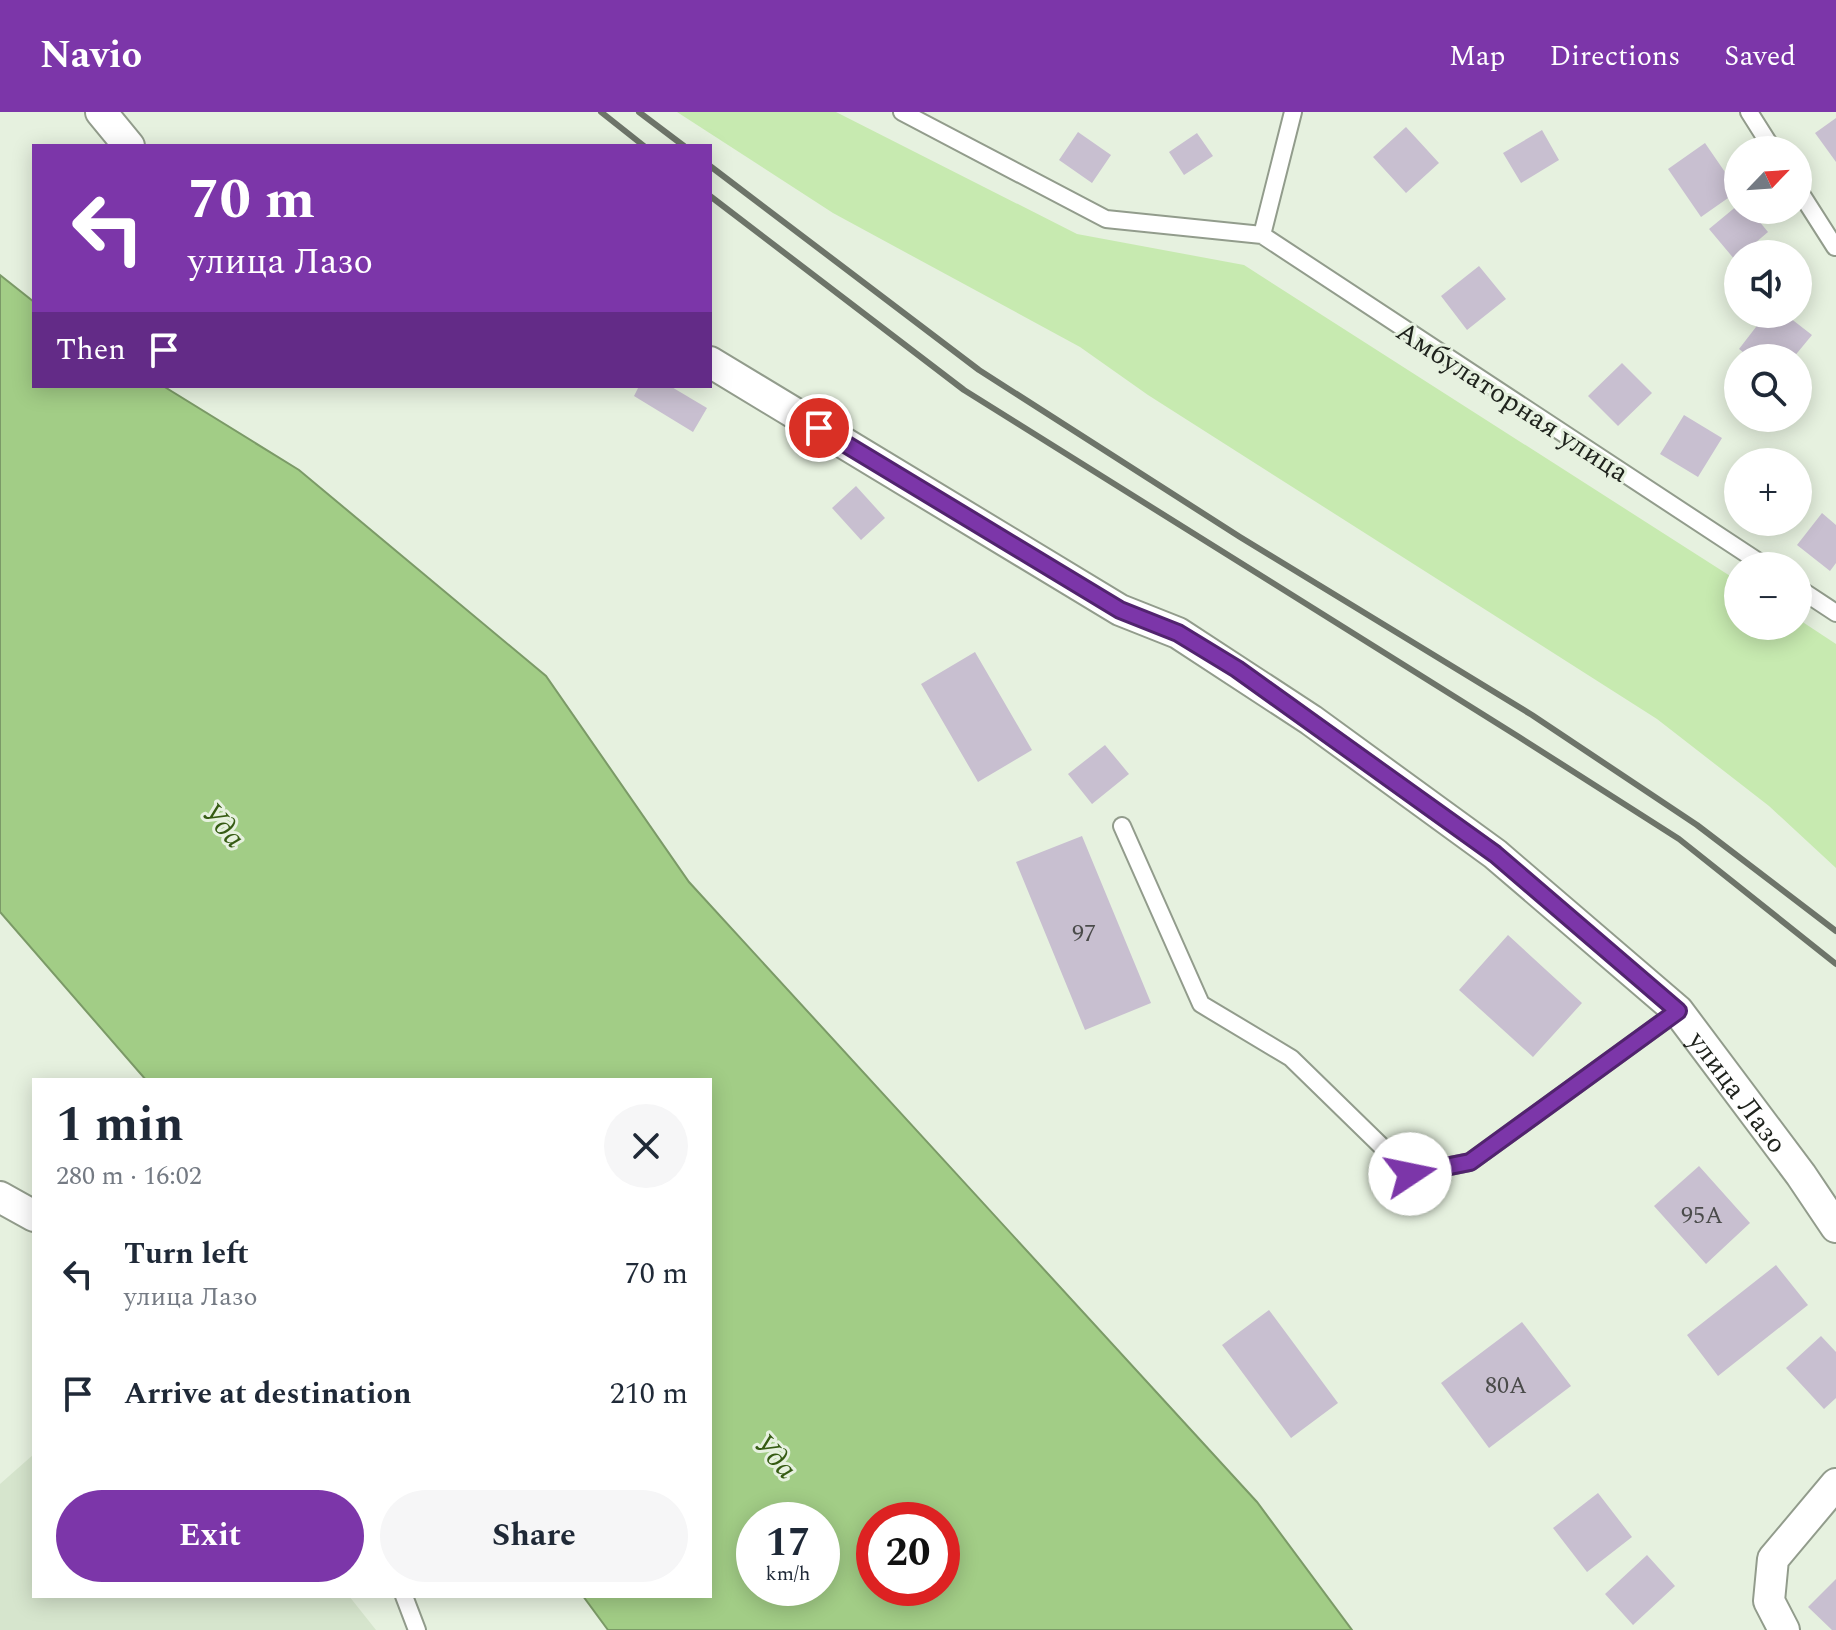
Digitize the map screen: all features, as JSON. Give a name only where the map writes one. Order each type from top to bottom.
[{"type":"street","points":[[101,112],[127,144]]},
{"type":"street","name":"улица Лазо","points":[[712,363],[1120,610],[1178,633],[1237,669],[1495,854],[1678,1011],[1801,1175],[1836,1227]]},
{"type":"street","points":[[0,1197],[32,1215]]},
{"type":"street","points":[[1784,1630],[1769,1601],[1773,1559],[1836,1484]]},
{"type":"lane","name":"Амбулаторная улица","points":[[902,112],[1106,219],[1262,235],[1744,552]]},
{"type":"lane","points":[[1262,235],[1293,112]]},
{"type":"lane","points":[[1749,112],[1764,136]]},
{"type":"lane","points":[[1812,211],[1835,247]]},
{"type":"lane","points":[[1812,597],[1836,613]]},
{"type":"lane","points":[[1122,826],[1201,1004],[1291,1058],[1410,1174],[1470,1162],[1678,1011]]},
{"type":"lane","points":[[405,1598],[417,1630]]},
{"type":"shaded area","points":[[677,112],[836,112],[1077,234],[1244,265],[1724,572],[1724,640],[1812,640],[1812,628],[1836,644],[1836,868],[1769,806],[1657,719],[1148,395],[1080,347],[833,213]]},
{"type":"shaded area","points":[[32,1456],[32,1598],[351,1598],[376,1630],[0,1630],[0,1484]]},
{"type":"water","name":"Уда","points":[[0,275],[32,300],[32,388],[166,388],[299,470],[546,676],[689,882],[1257,1502],[1352,1630],[608,1630],[584,1598],[712,1598],[712,1078],[144,1078],[0,912]]},
{"type":"building","points":[[1836,118],[1836,162],[1815,133]]},
{"type":"building","points":[[1406,127],[1439,163],[1406,193],[1373,157]]},
{"type":"building","points":[[1542,130],[1559,160],[1521,183],[1503,153]]},
{"type":"building","points":[[1078,132],[1111,155],[1092,183],[1059,160]]},
{"type":"building","points":[[1197,133],[1213,156],[1184,175],[1169,152]]},
{"type":"building","points":[[1705,143],[1724,171],[1724,201],[1701,217],[1668,169]]},
{"type":"building","points":[[1724,217],[1724,224],[1761,224],[1768,232],[1759,240],[1724,240],[1724,247],[1709,229]]},
{"type":"building","points":[[1479,266],[1506,299],[1467,330],[1441,296]]},
{"type":"building","points":[[1755,328],[1803,328],[1812,335],[1805,344],[1743,344]]},
{"type":"building","points":[[1622,363],[1652,393],[1618,426],[1588,396]]},
{"type":"building","points":[[638,388],[673,388],[707,408],[693,432],[634,396]]},
{"type":"building","points":[[1684,415],[1722,438],[1698,477],[1660,454]]},
{"type":"building","points":[[856,486],[885,518],[861,540],[832,508]]},
{"type":"building","points":[[1822,513],[1836,525],[1836,563],[1830,571],[1812,557],[1812,552],[1806,552],[1797,545],[1804,536],[1812,536],[1812,526]]},
{"type":"building","points":[[975,652],[1032,750],[978,782],[921,684]]},
{"type":"building","points":[[1105,745],[1129,774],[1092,804],[1068,774]]},
{"type":"building","points":[[1082,836],[1151,1003],[1085,1030],[1016,862]]},
{"type":"building","points":[[1508,935],[1582,1003],[1533,1057],[1459,990]]},
{"type":"building","points":[[1699,1166],[1750,1223],[1706,1264],[1654,1206]]},
{"type":"building","points":[[1776,1265],[1808,1305],[1718,1376],[1687,1335]]},
{"type":"building","points":[[1269,1310],[1338,1403],[1291,1438],[1222,1345]]},
{"type":"building","points":[[1522,1322],[1571,1386],[1489,1448],[1441,1383]]},
{"type":"building","points":[[1821,1336],[1836,1352],[1836,1398],[1824,1409],[1786,1368]]},
{"type":"building","points":[[1598,1493],[1632,1537],[1587,1572],[1553,1528]]},
{"type":"building","points":[[1647,1555],[1675,1586],[1633,1625],[1605,1594]]},
{"type":"building","points":[[1836,1579],[1836,1630],[1832,1630],[1808,1607]]},
{"type":"railway","points":[[601,112],[641,144]]},
{"type":"railway","points":[[639,112],[681,144]]},
{"type":"railway","points":[[712,168],[979,370],[1240,537],[1532,715],[1697,825],[1836,931]]},
{"type":"railway","points":[[712,198],[964,390],[1679,839],[1836,964]]},
{"type":"route","points":[[819,428],[1120,610],[1178,633],[1237,669],[1495,854],[1678,1011],[1470,1162],[1410,1174]]}]
